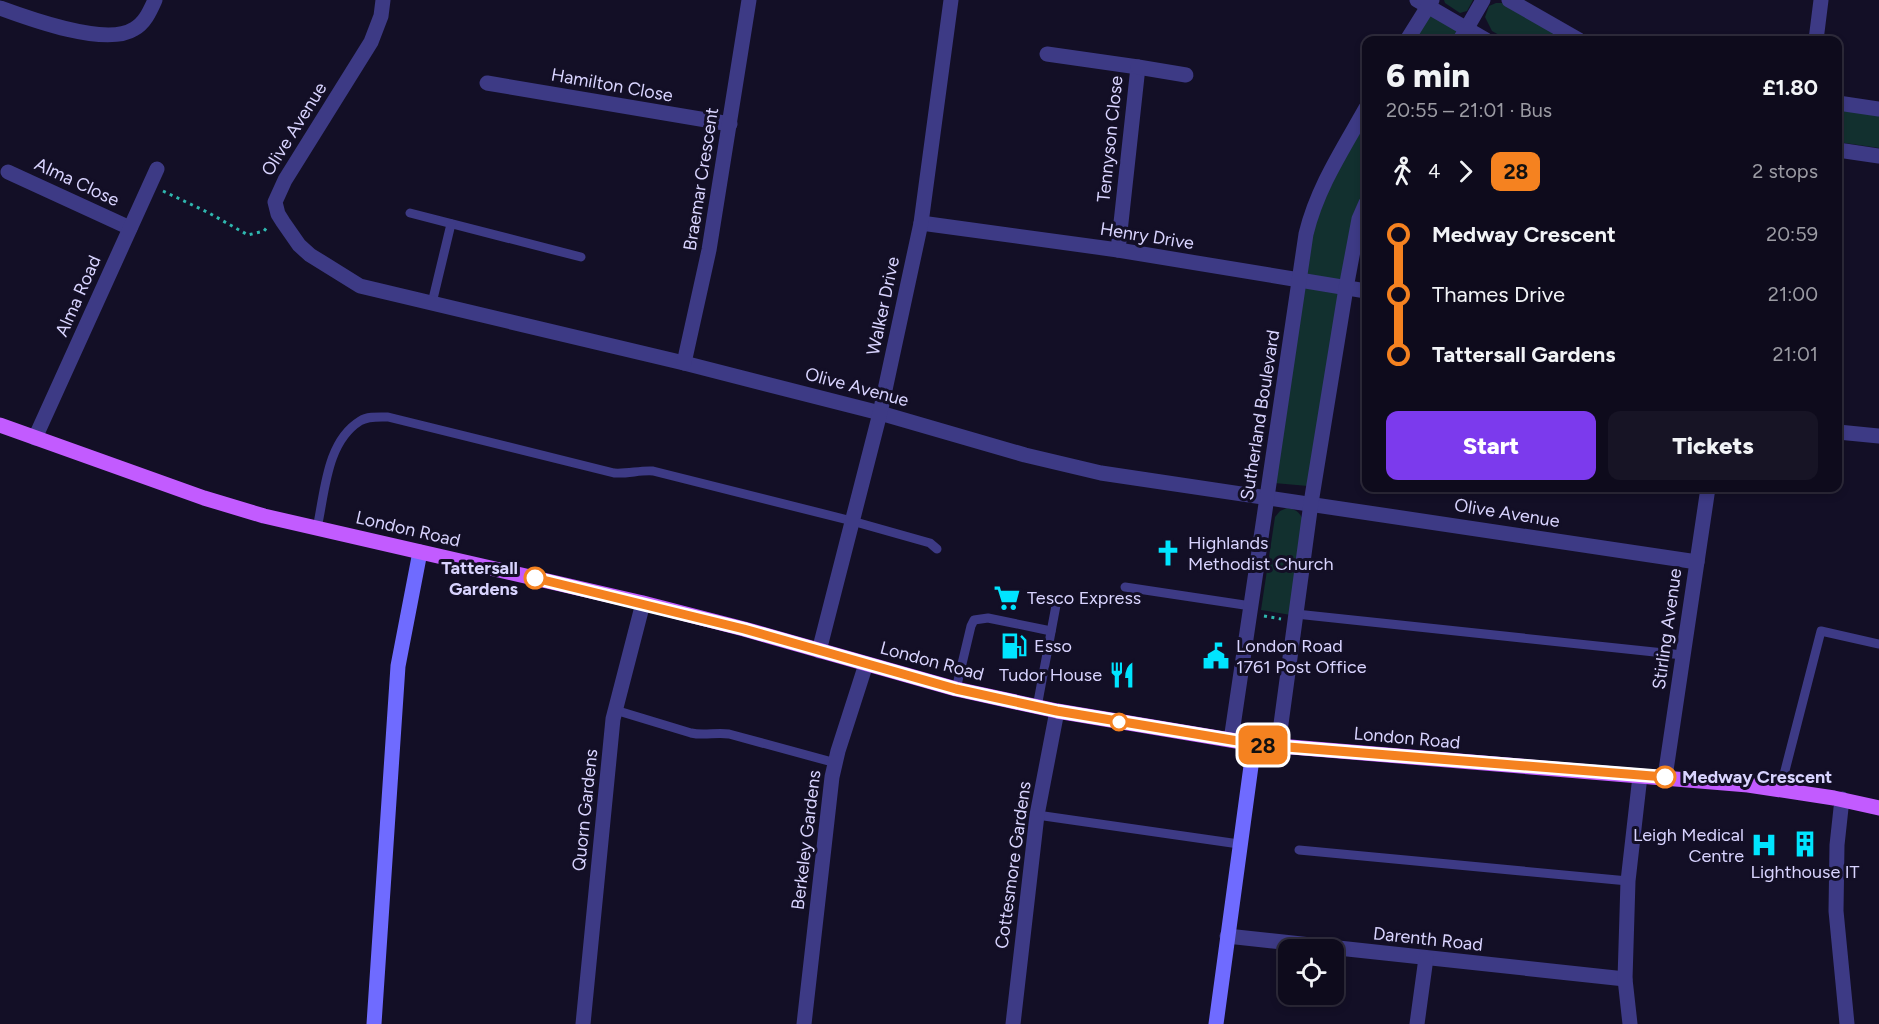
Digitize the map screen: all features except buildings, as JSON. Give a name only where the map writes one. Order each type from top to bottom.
[{"type":"main road","name":"London Road","points":[[0,425],[204,498],[264,516],[643,603],[956,689],[1037,707],[1254,744],[1665,777],[1780,790],[1879,807]]},
{"type":"street","points":[[0,8],[36,21],[110,36],[127,33],[140,25],[155,0]]},
{"type":"street","name":"Olive Avenue","points":[[383,0],[381,16],[371,42],[275,201],[278,214],[299,245],[310,255],[360,286],[880,412],[1025,455],[1134,480],[1311,503],[1697,562]]},
{"type":"street","name":"Braemar Crescent","points":[[684,363],[710,250],[749,0]]},
{"type":"street","name":"Walker Drive","points":[[819,651],[880,412],[921,223],[951,0]]},
{"type":"street","points":[[1409,36],[1425,2],[1463,35],[1484,0]]},
{"type":"street","points":[[1509,0],[1572,36]]},
{"type":"street","points":[[1816,36],[1821,0]]},
{"type":"street","name":"Tennyson Close","points":[[1047,54],[1186,75]]},
{"type":"street","name":"Tennyson Close","points":[[1118,250],[1138,67]]},
{"type":"street","name":"Hamilton Close","points":[[487,83],[730,124]]},
{"type":"street","points":[[1842,104],[1879,109]]},
{"type":"street","name":"Sutherland Boulevard","points":[[1231,740],[1306,234],[1320,191],[1362,115]]},
{"type":"street","points":[[1842,151],[1879,156]]},
{"type":"street","name":"Alma Road","points":[[35,438],[157,170]]},
{"type":"street","name":"Alma Close","points":[[8,172],[130,228]]},
{"type":"street","points":[[1278,746],[1311,503],[1346,288],[1362,212]]},
{"type":"street","name":"Henry Drive","points":[[921,223],[1118,250],[1362,290]]},
{"type":"street","points":[[1842,432],[1879,436]]},
{"type":"street","name":"Stirling Avenue","points":[[1665,777],[1707,492]]},
{"type":"street","points":[[374,1024],[398,666],[420,552]]},
{"type":"street","name":"Quorn Gardens","points":[[583,1024],[615,710],[643,603]]},
{"type":"street","name":"Berkeley Gardens","points":[[804,1024],[836,763],[866,664]]},
{"type":"street","name":"Cottesmore Gardens","points":[[1013,1024],[1037,815],[1057,711]]},
{"type":"street","points":[[1216,1024],[1254,744]]},
{"type":"street","points":[[1630,1024],[1625,978],[1628,881],[1640,776]]},
{"type":"street","points":[[1842,799],[1837,845],[1836,911],[1847,1024]]},
{"type":"street","name":"Darenth Road","points":[[1227,936],[1625,978]]},
{"type":"street","points":[[1417,1024],[1426,958]]},
{"type":"lane","points":[[410,213],[581,257]]},
{"type":"lane","points":[[432,303],[451,224]]},
{"type":"lane","points":[[317,528],[332,458],[337,447],[359,422],[376,417],[388,417],[614,473],[653,471],[852,521],[930,543],[937,549]]},
{"type":"lane","points":[[1125,587],[1250,610]]},
{"type":"lane","points":[[1037,707],[1057,600]]},
{"type":"lane","points":[[956,689],[974,620],[988,618],[1052,631]]},
{"type":"lane","points":[[1296,618],[1683,655]]},
{"type":"lane","points":[[1780,790],[1821,631],[1879,644]]},
{"type":"lane","points":[[615,710],[691,733],[700,735],[721,732],[836,763]]},
{"type":"lane","points":[[1037,815],[1239,844]]},
{"type":"lane","points":[[1299,850],[1628,881]]},
{"type":"path","points":[[150,184],[209,213],[248,236],[264,231],[278,214]]},
{"type":"path","points":[[1250,610],[1296,618]]},
{"type":"green space","points":[[1444,0],[1473,0],[1467,11],[1460,13]]},
{"type":"green space","points":[[1505,3],[1564,36],[1501,36],[1492,31],[1485,17],[1489,6]]},
{"type":"green space","points":[[1430,6],[1466,27],[1460,36],[1411,36]]},
{"type":"green space","points":[[1842,110],[1879,116],[1879,148],[1842,143]]},
{"type":"green space","points":[[1362,120],[1362,220],[1308,486],[1274,483],[1308,234]]},
{"type":"green space","points":[[1287,508],[1298,513],[1304,524],[1291,615],[1261,610],[1275,517]]},
{"type":"bus line","name":"28","points":[[535,578],[744,629],[956,689],[1123,723],[1262,745],[1665,777]]},
{"type":"place","name":"Highlands Methodist Church","points":[[1168,553]]},
{"type":"place","name":"Tattersall Gardens","points":[[535,578]]},
{"type":"place","name":"Tesco Express","points":[[1007,598]]},
{"type":"place","name":"Esso","points":[[1014,646]]},
{"type":"place","name":"London Road 1761 Post Office","points":[[1216,656]]},
{"type":"place","name":"Tudor House","points":[[1122,675]]},
{"type":"place","name":"Medway Crescent","points":[[1665,777]]},
{"type":"place","name":"Lighthouse IT","points":[[1805,844]]},
{"type":"place","name":"Leigh Medical Centre","points":[[1764,845]]}]
